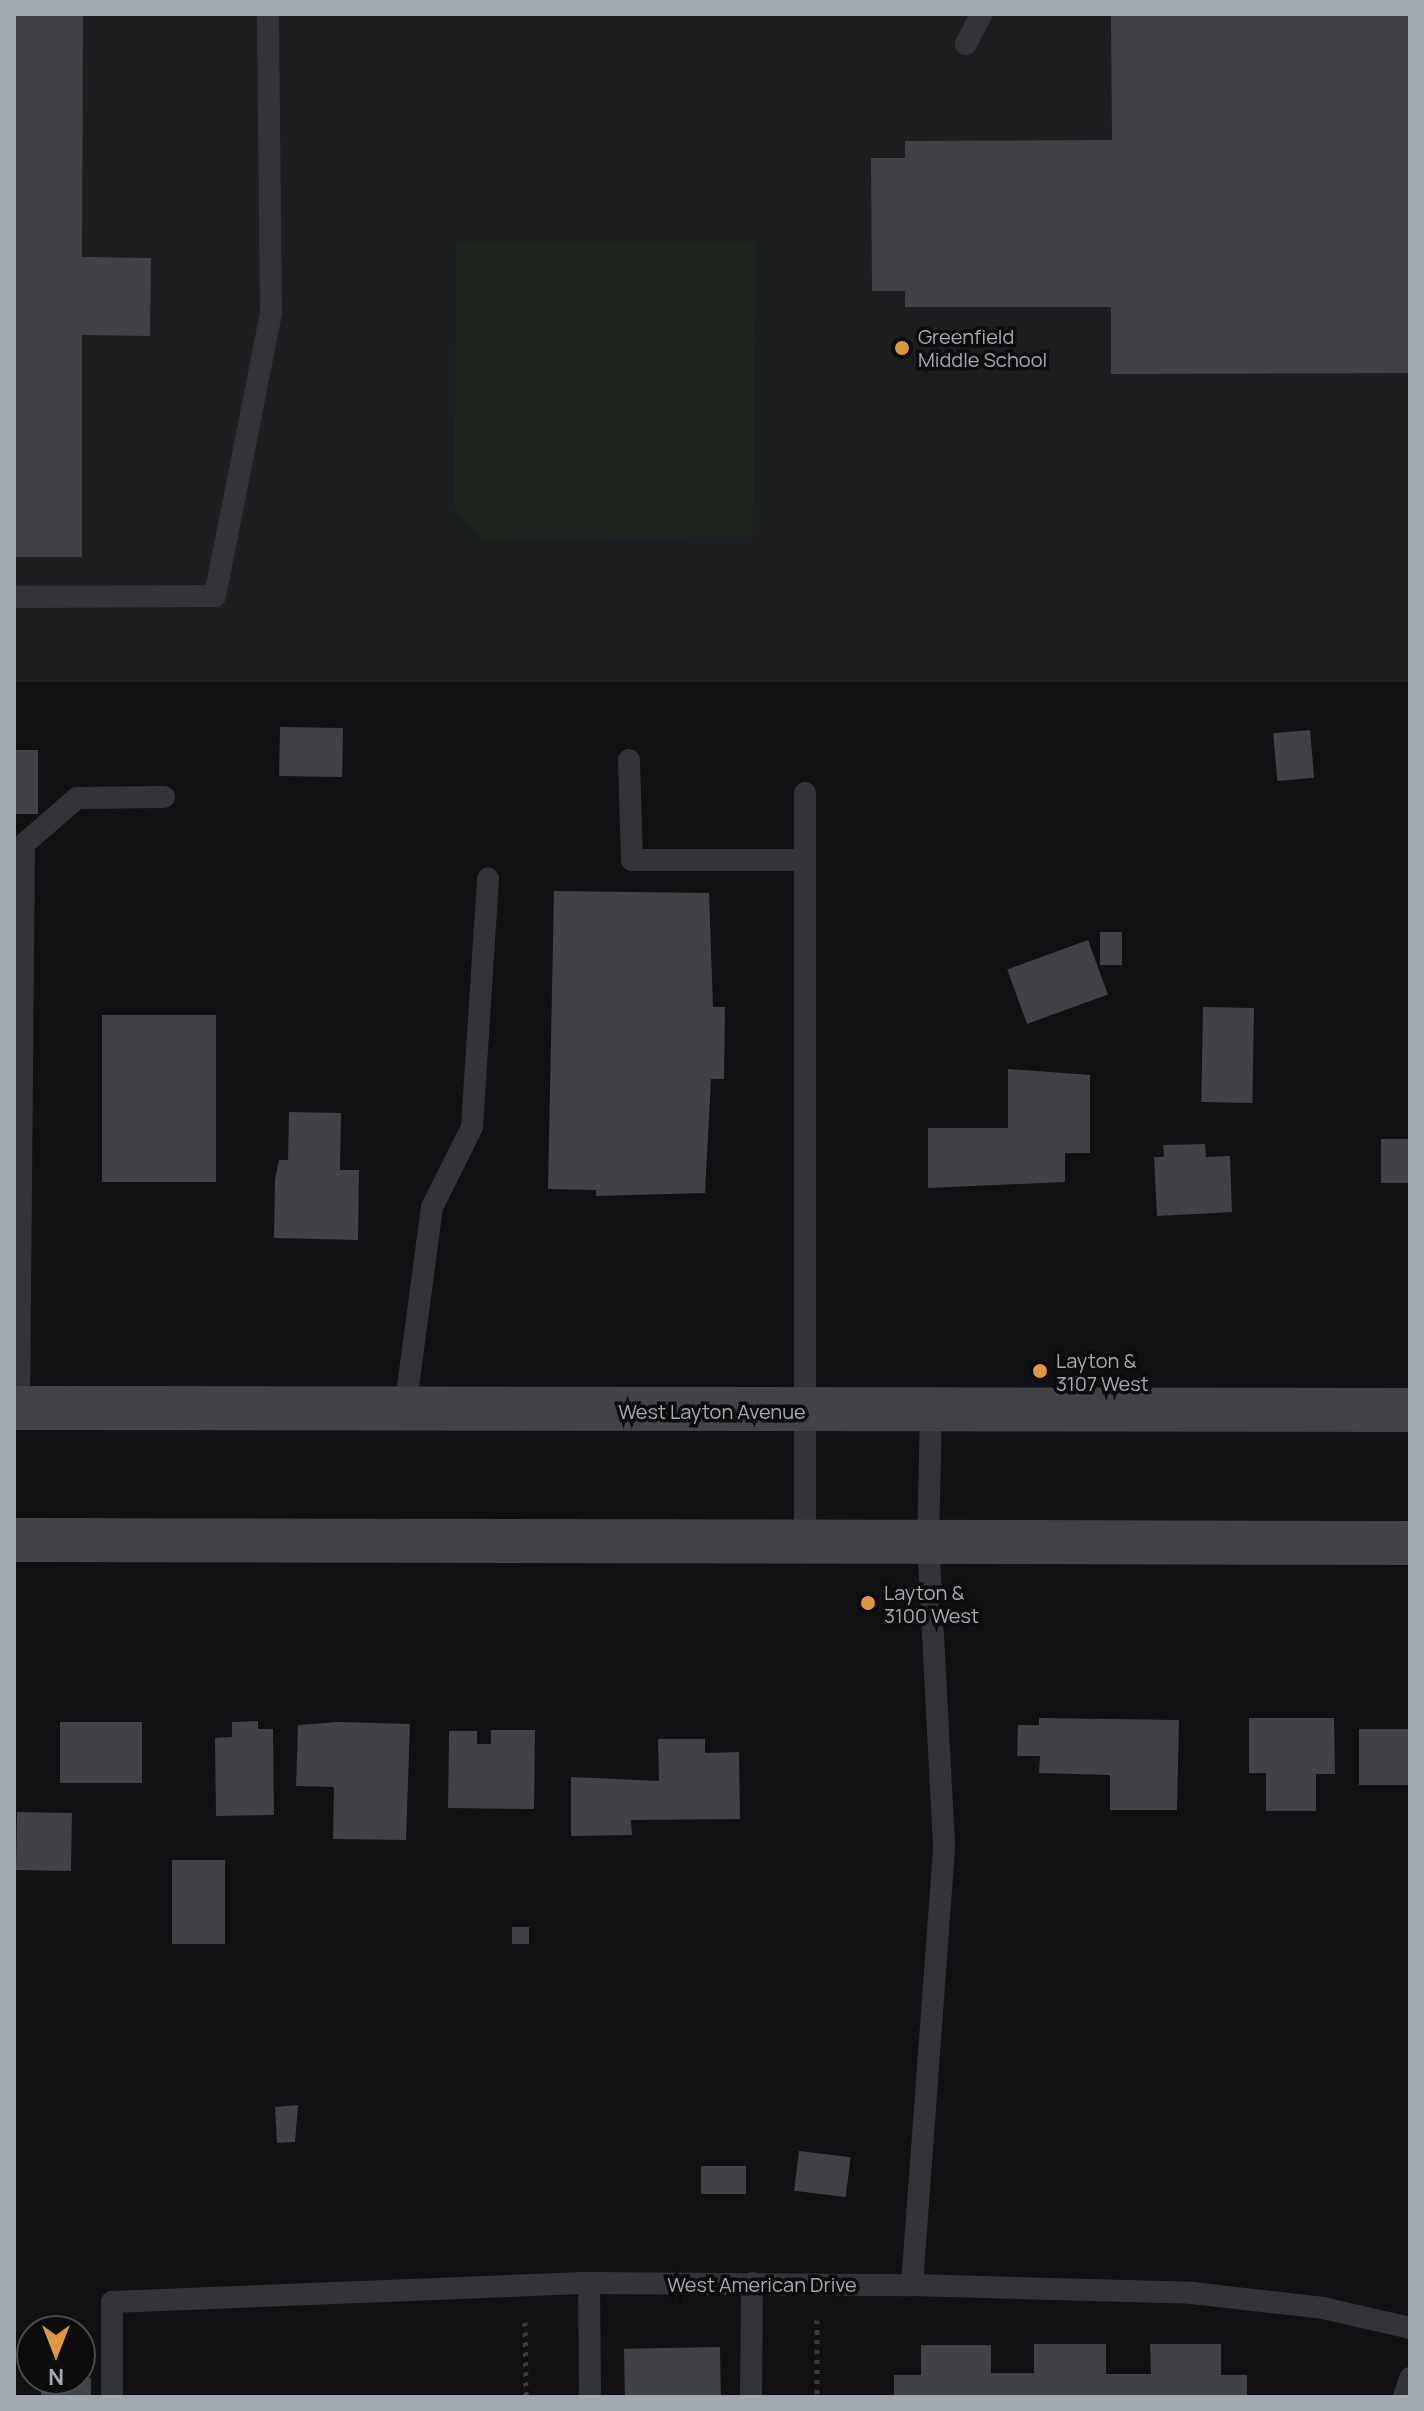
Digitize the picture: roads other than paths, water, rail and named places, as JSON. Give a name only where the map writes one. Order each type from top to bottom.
[{"type":"main road","name":"West Layton Avenue","points":[[16,1408],[931,1412],[1410,1410]]},
{"type":"main road","points":[[14,1540],[1410,1543]]},
{"type":"lane","points":[[14,597],[215,596],[271,313],[268,14]]},
{"type":"lane","points":[[966,44],[981,14]]},
{"type":"lane","points":[[629,760],[632,860],[804,860]]},
{"type":"lane","points":[[805,793],[801,1411],[805,1543]]},
{"type":"lane","points":[[16,1408],[24,844],[77,798],[164,797]]},
{"type":"lane","points":[[405,1409],[432,1207],[472,1127],[488,879]]},
{"type":"lane","points":[[912,2285],[944,1845],[928,1544],[931,1412]]},
{"type":"lane","points":[[589,2283],[590,2397]]},
{"type":"lane","name":"West American Drive","points":[[112,2397],[112,2302],[589,2283],[817,2283],[1192,2293],[1323,2308],[1410,2328]]},
{"type":"lane","points":[[751,2397],[752,2283]]},
{"type":"lane","points":[[1404,2397],[1410,2378]]},
{"type":"place","name":"Greenfield Middle School","points":[[902,348]]},
{"type":"place","name":"Layton & 3107 West","points":[[1040,1371]]},
{"type":"place","name":"Layton & 3100 West","points":[[868,1603]]}]
